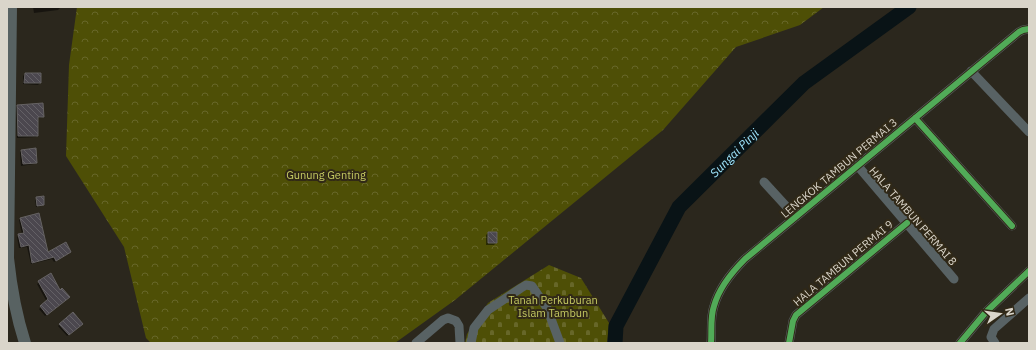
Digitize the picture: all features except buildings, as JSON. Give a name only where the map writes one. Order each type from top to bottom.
[{"type":"main road","points":[[11,7],[8,258],[10,283],[16,312],[25,343]]},
{"type":"street","name":"LENGKOK TAMBUN PERMAI 3","points":[[711,343],[713,306],[727,281],[736,268],[745,259],[1019,32],[1029,29]]},
{"type":"street","points":[[971,71],[1029,132]]},
{"type":"street","points":[[915,118],[1012,226]]},
{"type":"street","name":"HALA TAMBUN PERMAI 8","points":[[857,165],[954,279]]},
{"type":"street","points":[[764,182],[796,217]]},
{"type":"street","name":"HALA TAMBUN PERMAI 9","points":[[789,343],[793,321],[796,315],[907,223]]},
{"type":"street","points":[[962,342],[986,312],[1029,271]]},
{"type":"street","points":[[471,343],[474,328],[488,310],[526,285],[532,286],[547,308],[560,343]]},
{"type":"street","points":[[995,343],[991,337],[994,329],[1029,298]]},
{"type":"street","points":[[416,343],[443,320],[448,318],[456,321],[459,326],[460,343]]},
{"type":"green space","name":"Gunung Genting","points":[[77,7],[824,7],[800,25],[736,47],[663,130],[455,300],[395,343],[151,343],[146,338],[124,247],[66,156],[69,65]]},
{"type":"green space","name":"Tanah Perkuburan Islam Tambun","points":[[549,265],[581,278],[609,323],[607,343],[465,343],[467,334],[488,303]]},
{"type":"waterway","name":"Sungai Pinji","points":[[615,343],[616,326],[679,207],[804,83],[909,7]]},
{"type":"cycle path","points":[[711,343],[712,315],[716,299],[726,281],[745,259],[1019,32],[1029,29]]},
{"type":"cycle path","points":[[915,118],[1012,226]]},
{"type":"cycle path","points":[[789,343],[793,321],[796,315],[907,223]]},
{"type":"cycle path","points":[[960,343],[986,312],[1029,271]]}]
